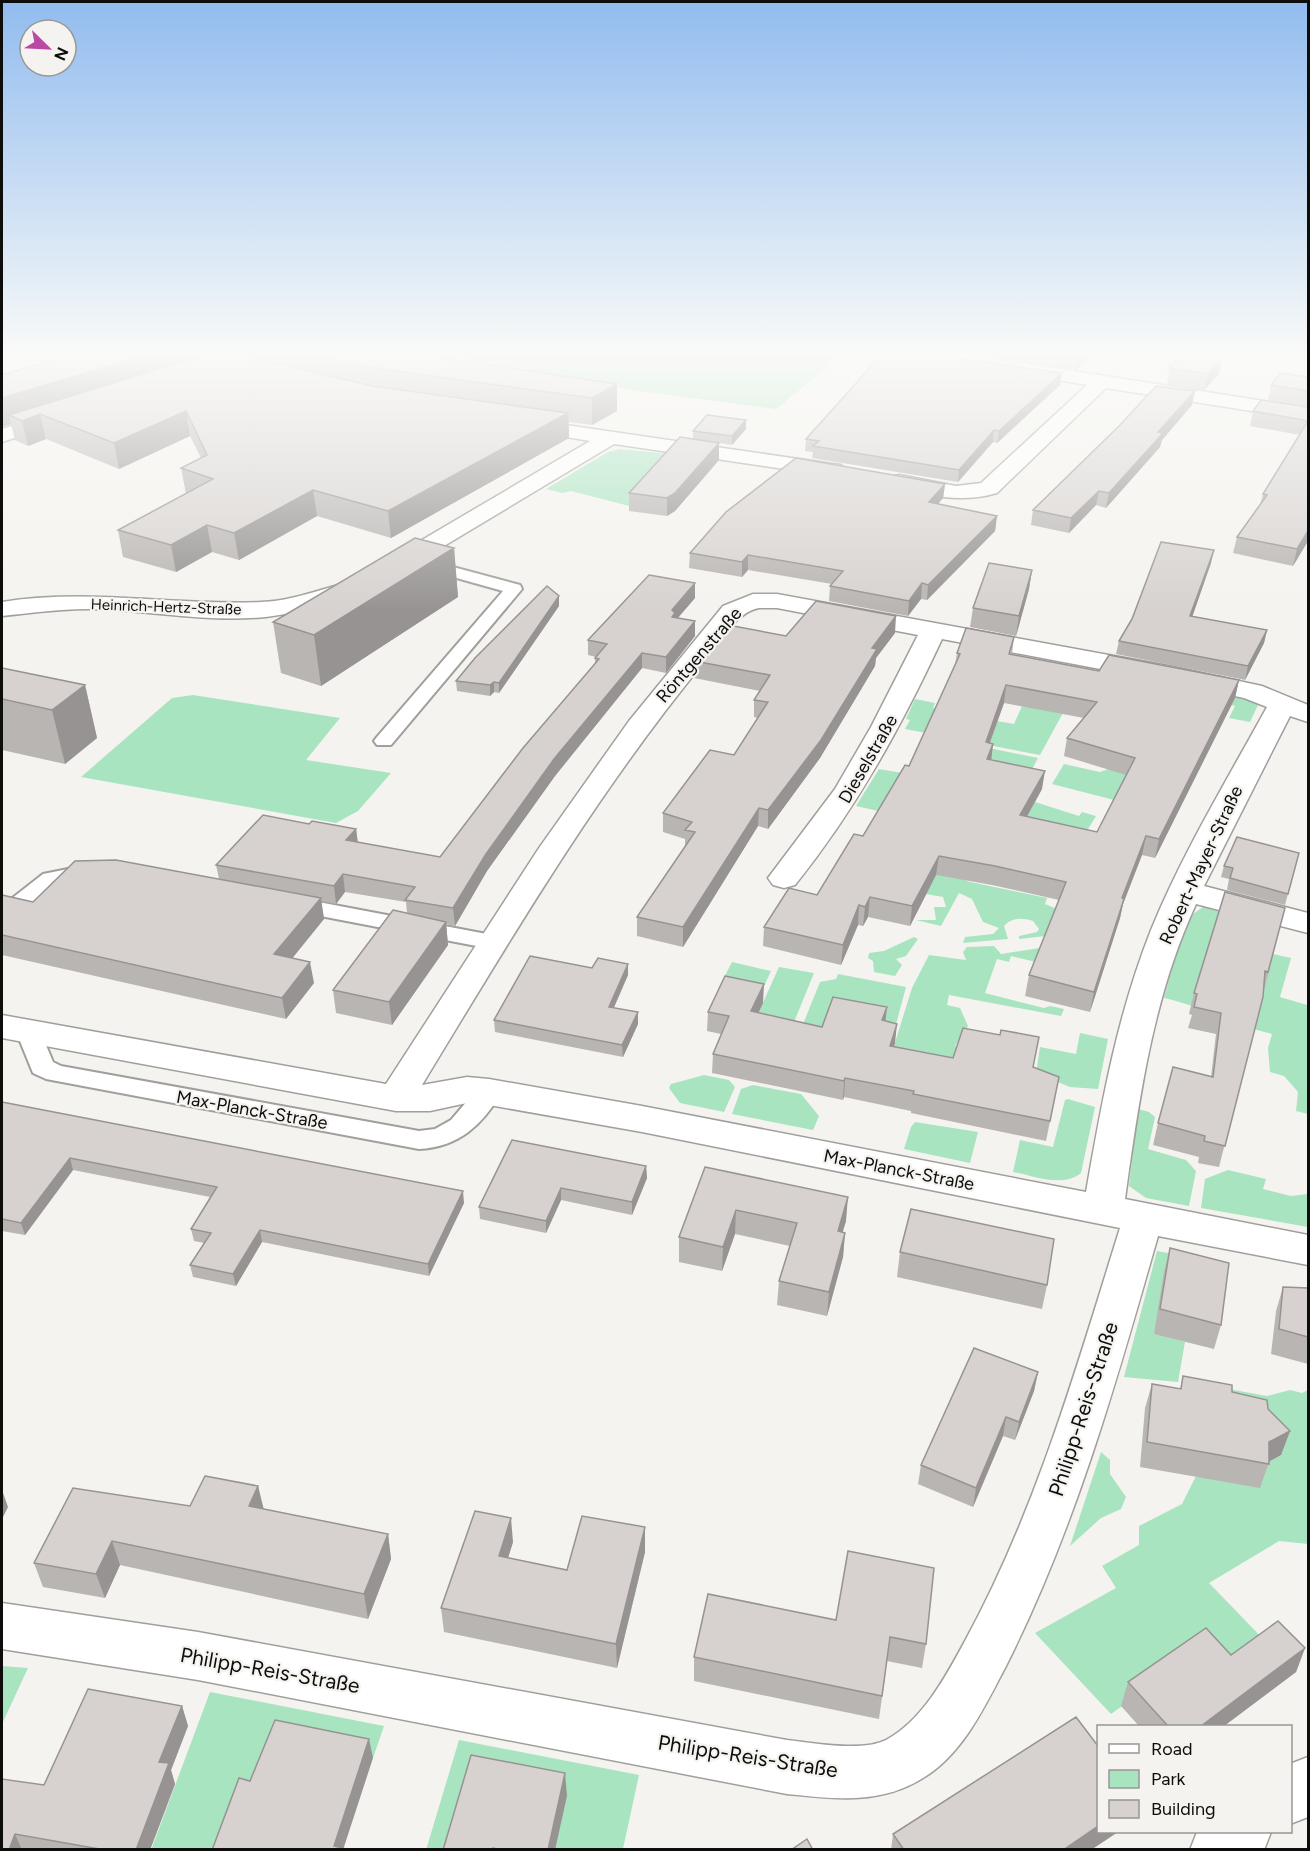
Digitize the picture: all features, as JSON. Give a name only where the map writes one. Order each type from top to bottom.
[{"type":"street","name":"Heinrich-Hertz-Straße","points":[[2,609],[59,602],[209,612],[263,609],[310,602],[372,579],[609,438]]},
{"type":"street","points":[[620,438],[857,474]]},
{"type":"street","points":[[880,479],[960,493],[983,491],[1041,438]]},
{"type":"street","name":"Röntgenstraße","points":[[396,1098],[492,942],[606,770],[672,683],[738,607],[750,601],[768,600],[1174,675],[1238,688],[1296,709]]},
{"type":"street","name":"Dieselstraße","points":[[784,878],[827,827],[865,769],[934,629]]},
{"type":"street","name":"Robert-Mayer-Straße","points":[[1123,1215],[1125,1071],[1134,1035],[1165,939],[1185,891],[1296,709]]},
{"type":"street","points":[[1185,891],[1308,923]]},
{"type":"street","name":"Max-Planck-Straße","points":[[11,1029],[396,1098],[430,1098],[467,1090],[489,1092],[642,1119],[1308,1250]]},
{"type":"street","name":"Philipp-Reis-Straße","points":[[2,1626],[198,1656],[787,1767],[860,1771],[896,1763],[918,1748],[948,1720],[1021,1586],[1058,1486],[1123,1215]]},
{"type":"street","points":[[1292,1796],[1308,1784]]},
{"type":"street","points":[[1218,1850],[1242,1833]]},
{"type":"lane","points":[[384,741],[514,589],[407,559]]},
{"type":"lane","points":[[17,903],[38,887],[64,874],[93,870],[113,872]]},
{"type":"lane","points":[[273,901],[492,942]]},
{"type":"lane","name":"Max-Planck-Straße","points":[[11,1029],[32,1037],[42,1067],[55,1073],[419,1140],[437,1138],[460,1129],[489,1092]]},
{"type":"green space","points":[[620,449],[719,459],[711,468],[633,507],[571,491],[562,493],[546,489],[608,452]]},
{"type":"green space","points":[[1179,682],[1245,696],[1258,705],[1250,722],[1229,718],[1235,706],[1195,697]]},
{"type":"green space","points":[[193,695],[340,718],[306,760],[391,773],[358,811],[336,823],[81,777],[172,698]]},
{"type":"green space","points":[[915,699],[935,703],[933,708],[995,727],[997,721],[1014,724],[1022,706],[1064,711],[1040,755],[905,729],[910,720],[906,719]]},
{"type":"green space","points":[[989,748],[1038,758],[1030,773],[993,766],[996,760],[985,758]]},
{"type":"green space","points":[[1064,764],[1100,772],[1111,768],[1137,773],[1118,801],[1052,784]]},
{"type":"green space","points":[[879,769],[908,774],[887,813],[856,806]]},
{"type":"green space","points":[[1032,801],[1079,816],[1082,812],[1096,816],[1085,834],[1019,819]]},
{"type":"green space","points":[[976,862],[966,881],[1047,898],[1045,904],[1057,909],[1046,936],[1019,939],[1019,936],[1037,932],[1039,929],[1033,921],[1017,919],[1004,926],[1008,939],[963,943],[965,937],[993,934],[999,928],[983,922],[972,899],[959,893],[941,926],[916,920],[936,920],[934,907],[946,907],[943,897],[891,888]]},
{"type":"green space","points":[[1216,906],[1273,954],[1291,958],[1280,997],[1307,1005],[1308,999],[1308,1114],[1296,1111],[1298,1092],[1284,1076],[1270,1072],[1268,1048],[1272,1034],[1164,998],[1186,919],[1203,907]]},
{"type":"green space","points":[[914,937],[918,939],[906,956],[896,959],[902,965],[895,976],[874,972],[873,961],[868,958],[869,953],[884,951]]},
{"type":"green space","points":[[994,946],[1001,954],[1052,946],[1049,965],[1011,956],[1009,962],[997,959],[985,993],[1044,1008],[1050,1006],[1064,1009],[1061,1016],[949,995],[947,1005],[960,1008],[968,1026],[955,1046],[960,1047],[948,1088],[888,1065],[912,988],[929,955],[966,960],[963,952],[967,947]]},
{"type":"green space","points":[[732,962],[771,971],[759,997],[718,989]]},
{"type":"green space","points":[[779,967],[814,973],[788,1037],[751,1029]]},
{"type":"green space","points":[[838,974],[906,987],[891,1043],[831,1035],[795,1044],[820,982],[836,979]]},
{"type":"green space","points":[[1080,1033],[1108,1039],[1098,1089],[1070,1087],[1036,1073],[1040,1047],[1076,1054]]},
{"type":"green space","points":[[704,1075],[729,1080],[735,1087],[724,1112],[680,1103],[669,1088],[671,1084]]},
{"type":"green space","points":[[753,1085],[801,1094],[819,1116],[813,1130],[732,1114],[741,1089]]},
{"type":"green space","points":[[1065,1100],[1095,1107],[1081,1173],[1065,1180],[1057,1180],[1013,1172],[1020,1140],[1053,1147]]},
{"type":"green space","points":[[1138,1109],[1149,1112],[1155,1117],[1148,1149],[1186,1160],[1196,1171],[1189,1206],[1146,1198],[1129,1186]]},
{"type":"green space","points":[[915,1122],[978,1132],[970,1163],[904,1149],[911,1127]]},
{"type":"green space","points":[[1228,1170],[1266,1179],[1263,1189],[1291,1196],[1308,1194],[1308,1227],[1201,1208],[1205,1179]]},
{"type":"green space","points":[[1157,1251],[1219,1262],[1154,1333],[1185,1342],[1178,1382],[1124,1377]]},
{"type":"green space","points":[[1223,1388],[1267,1396],[1290,1390],[1302,1393],[1308,1390],[1308,1544],[1279,1541],[1209,1583],[1269,1645],[1222,1679],[1197,1653],[1111,1714],[1035,1633],[1116,1588],[1102,1566],[1139,1545],[1139,1526],[1182,1504],[1196,1476],[1261,1466],[1281,1455]]},
{"type":"green space","points":[[1101,1452],[1110,1460],[1110,1474],[1126,1497],[1121,1509],[1101,1518],[1070,1546]]},
{"type":"green space","points":[[2,1666],[28,1668],[2,1724]]},
{"type":"green space","points":[[210,1692],[384,1726],[373,1758],[225,1849],[151,1850]]},
{"type":"green space","points":[[459,1740],[639,1775],[623,1849],[426,1850]]},
{"type":"building","points":[[102,438],[124,438],[114,443]]},
{"type":"building","points":[[199,438],[521,438],[388,511],[313,490],[234,533],[207,525],[171,545],[118,530],[213,479],[181,468],[207,455]]},
{"type":"building","points":[[679,438],[719,443],[675,493],[667,498],[629,493]]},
{"type":"building","points":[[987,438],[959,470],[813,446],[819,441],[806,439]]},
{"type":"building","points":[[1106,438],[1158,438],[1109,493],[1099,491],[1071,518],[1033,510]]},
{"type":"building","points":[[1297,438],[1308,438],[1308,531],[1297,549],[1237,537],[1267,495],[1263,494]]},
{"type":"building","points":[[796,458],[945,484],[929,502],[997,516],[928,585],[922,583],[909,601],[830,586],[843,571],[748,555],[742,562],[690,553],[726,512]]},
{"type":"building","points":[[415,538],[454,548],[314,635],[273,622]]},
{"type":"building","points":[[1161,542],[1214,550],[1190,616],[1267,630],[1248,666],[1119,641],[1132,619]]},
{"type":"building","points":[[989,563],[1032,570],[1019,616],[973,608]]},
{"type":"building","points":[[649,575],[695,583],[672,610],[675,613],[672,617],[695,621],[666,657],[642,653],[554,759],[486,854],[453,908],[405,900],[415,887],[343,874],[334,886],[216,865],[263,815],[309,824],[312,821],[356,829],[346,840],[440,857],[523,748],[599,659],[595,658],[607,644],[588,640]]},
{"type":"building","points":[[547,586],[559,596],[499,683],[494,682],[490,685],[456,681],[475,658]]},
{"type":"building","points":[[816,601],[896,616],[872,648],[877,649],[821,740],[768,810],[759,808],[683,927],[637,917],[695,832],[685,830],[692,822],[663,813],[710,750],[734,755],[768,702],[754,700],[770,675],[694,661],[723,624],[786,636]]},
{"type":"building","points":[[966,628],[1014,637],[1009,654],[1099,671],[1109,655],[1239,680],[1159,839],[1146,836],[1122,898],[1124,899],[1094,992],[1029,975],[1066,882],[995,866],[939,856],[912,906],[870,897],[865,907],[859,905],[843,945],[764,927],[789,888],[817,895],[854,834],[863,836],[905,765],[909,766],[960,654],[957,653]],"holes":[[[1006,685],[1097,702],[1067,738],[1135,758],[1097,832],[1020,815],[1045,771],[987,759],[993,744],[986,742]]]},
{"type":"building","points":[[2,668],[85,685],[52,710],[2,699]]},
{"type":"building","points":[[1237,837],[1299,853],[1288,894],[1230,878],[1233,868],[1224,866]]},
{"type":"building","points":[[116,860],[321,898],[274,954],[310,962],[282,998],[2,935],[2,895],[33,902],[75,861]]},
{"type":"building","points":[[1225,892],[1285,908],[1268,972],[1265,971],[1263,997],[1225,1146],[1204,1141],[1205,1136],[1158,1123],[1173,1067],[1213,1077],[1221,1013],[1194,1007],[1197,994],[1194,993]]},
{"type":"building","points":[[393,910],[446,922],[389,1002],[333,990]]},
{"type":"building","points":[[530,956],[592,968],[598,958],[628,964],[609,1007],[638,1012],[622,1045],[494,1020]]},
{"type":"building","points":[[725,976],[764,984],[751,1011],[822,1027],[833,997],[887,1007],[882,1020],[897,1024],[890,1046],[953,1058],[963,1028],[1000,1035],[1001,1030],[1039,1037],[1033,1067],[1059,1077],[1050,1121],[913,1094],[914,1091],[845,1078],[844,1081],[713,1054],[729,1016],[708,1012]]},
{"type":"building","points":[[2,1102],[463,1191],[428,1264],[260,1230],[233,1274],[190,1265],[211,1233],[191,1229],[217,1187],[70,1158],[21,1223],[2,1219]]},
{"type":"building","points":[[512,1140],[646,1166],[632,1202],[561,1188],[546,1221],[479,1207]]},
{"type":"building","points":[[705,1167],[848,1197],[838,1231],[845,1233],[829,1292],[779,1281],[797,1223],[736,1210],[723,1247],[679,1237]]},
{"type":"building","points":[[911,1209],[1054,1239],[1047,1285],[900,1252]]},
{"type":"building","points":[[1170,1248],[1229,1263],[1221,1325],[1160,1309]]},
{"type":"building","points":[[1283,1287],[1308,1288],[1308,1337],[1279,1329]]},
{"type":"building","points":[[974,1348],[1038,1372],[1019,1422],[1006,1417],[976,1488],[921,1465]]},
{"type":"building","points":[[1183,1376],[1232,1385],[1232,1392],[1267,1400],[1268,1409],[1290,1431],[1269,1442],[1269,1464],[1147,1442],[1152,1384],[1181,1389]]},
{"type":"building","points":[[205,1476],[258,1486],[249,1506],[388,1534],[364,1594],[112,1541],[96,1574],[34,1563],[73,1488],[190,1506]]},
{"type":"building","points":[[475,1511],[511,1518],[499,1556],[567,1570],[582,1516],[645,1527],[616,1644],[441,1608]]},
{"type":"building","points":[[848,1551],[934,1568],[926,1644],[890,1637],[882,1696],[694,1657],[708,1594],[836,1620]]},
{"type":"building","points":[[1278,1621],[1305,1648],[1202,1725],[1167,1725],[1128,1682],[1206,1628],[1231,1655]]},
{"type":"building","points":[[88,1689],[182,1706],[159,1762],[169,1763],[136,1850],[105,1850],[15,1834],[9,1850],[2,1850],[2,1779],[44,1785]]},
{"type":"building","points":[[1076,1717],[1097,1745],[1097,1827],[1063,1850],[904,1850],[893,1834]]},
{"type":"building","points":[[275,1720],[369,1739],[334,1846],[350,1850],[212,1850],[239,1778],[250,1781]]},
{"type":"building","points":[[471,1755],[565,1773],[548,1850],[493,1848],[493,1850],[443,1850]]},
{"type":"building","points":[[807,1839],[813,1850],[791,1850]]}]
